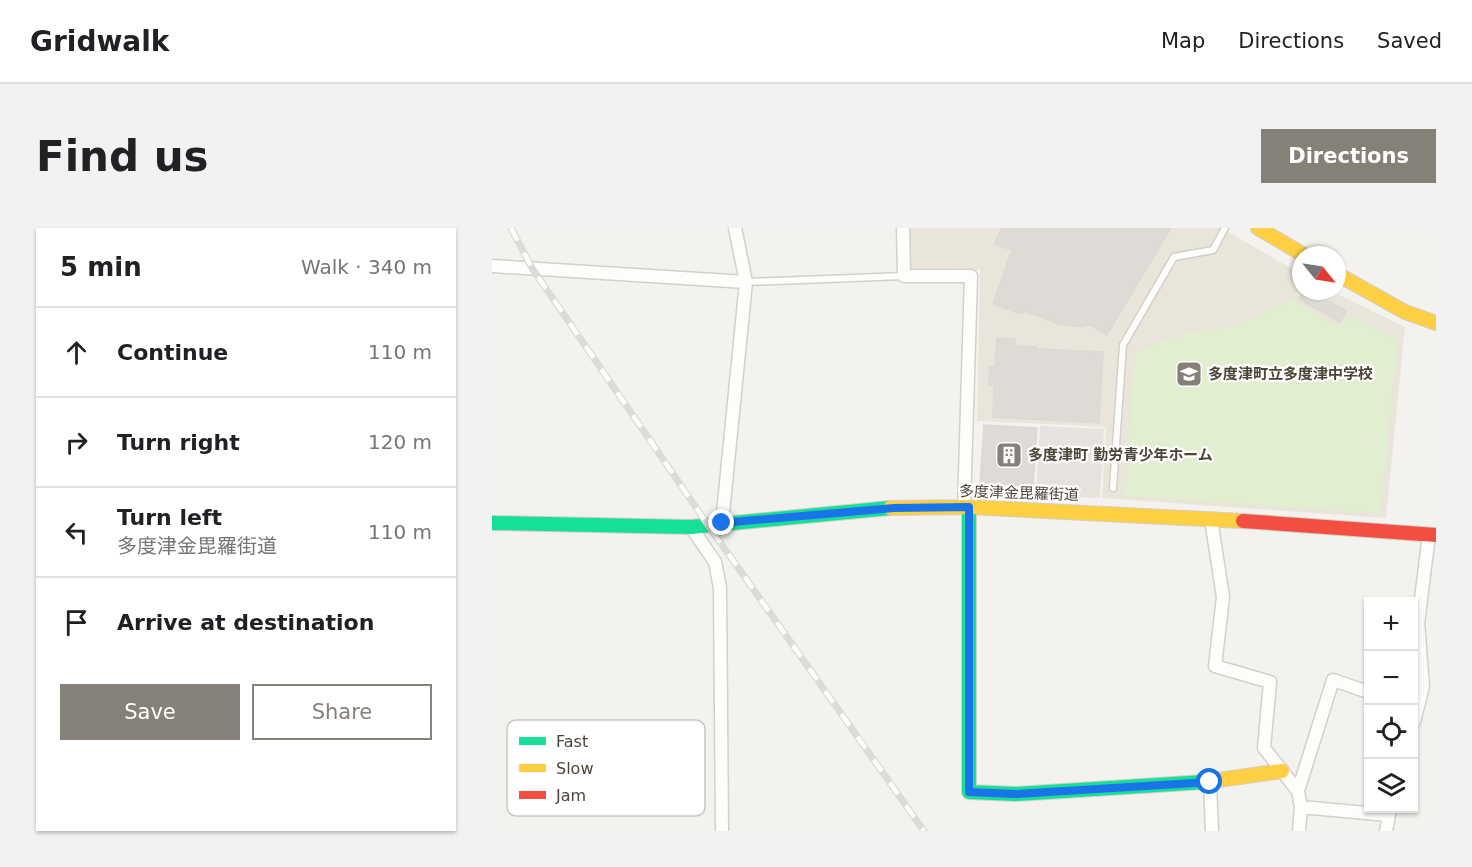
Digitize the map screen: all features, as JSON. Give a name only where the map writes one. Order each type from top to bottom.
[{"type":"street","points":[[722,523],[746,282],[735,228]]},
{"type":"street","points":[[903,228],[904,276],[971,276],[967,507],[969,792],[1016,794],[1210,782],[1282,771]]},
{"type":"street","points":[[1258,228],[1292,248]]},
{"type":"street","points":[[492,266],[746,282]]},
{"type":"street","points":[[1346,279],[1405,312],[1436,323]]},
{"type":"street","name":"多度津金毘羅街道","points":[[492,523],[691,527],[894,508],[967,507],[1211,519],[1433,535]]},
{"type":"street","points":[[1211,519],[1223,597],[1215,666],[1270,682],[1264,748],[1298,791],[1301,807],[1299,831]]},
{"type":"street","points":[[691,527],[715,562],[720,588],[722,831]]},
{"type":"street","points":[[1416,705],[1423,686],[1418,623],[1433,535]]},
{"type":"street","points":[[1298,791],[1333,680],[1364,691]]},
{"type":"street","points":[[1210,782],[1212,831]]},
{"type":"street","points":[[1301,807],[1364,811]]},
{"type":"street","points":[[1386,831],[1389,813]]},
{"type":"lane","points":[[1113,488],[1123,345],[1174,257],[1213,250],[1226,228]]},
{"type":"lane","points":[[746,282],[904,276]]},
{"type":"shaded area","name":"多度津町立多度津中学校","points":[[908,228],[1221,228],[1292,269],[1292,300],[1346,298],[1405,327],[1386,518],[1102,498],[1106,427],[977,421],[980,270],[908,271]]},
{"type":"shaded area","points":[[1040,426],[1104,429],[1100,498],[1036,495]]},
{"type":"green space","points":[[1291,299],[1339,327],[1350,315],[1398,340],[1380,513],[1125,496],[1135,352],[1191,331],[1236,326]]},
{"type":"building","points":[[1001,228],[1171,228],[1107,335],[1090,325],[1081,327],[1059,324],[1024,311],[1022,314],[993,304],[1012,250],[995,244]]},
{"type":"building","points":[[1301,300],[1327,300],[1346,311],[1340,322]]},
{"type":"building","points":[[997,338],[1015,339],[1014,346],[1037,347],[1036,349],[1103,352],[1099,423],[993,417],[994,385],[989,385],[990,367],[995,367]]},
{"type":"building","name":"多度津町 勤労青少年ホーム","points":[[984,425],[1037,428],[1033,486],[980,483]]},
{"type":"railway","points":[[511,228],[532,268],[708,525],[924,831]]},
{"type":"traffic: fast","points":[[969,507],[969,792],[1016,794],[1204,782]]},
{"type":"traffic: fast","points":[[492,523],[691,527],[890,508]]},
{"type":"traffic: slow","points":[[1258,228],[1292,248]]},
{"type":"traffic: slow","points":[[1346,279],[1405,312],[1436,323]]},
{"type":"traffic: slow","points":[[890,508],[969,507],[1243,521]]},
{"type":"traffic: slow","points":[[1204,782],[1282,771]]},
{"type":"traffic: jam","points":[[1243,521],[1436,535]]},
{"type":"place","name":"多度津町立多度津中学校","points":[[1189,374]]},
{"type":"place","name":"多度津町 勤労青少年ホーム","points":[[1009,455]]},
{"type":"route","points":[[722,523],[894,508],[969,507],[969,792],[1016,794],[1210,782]]}]
